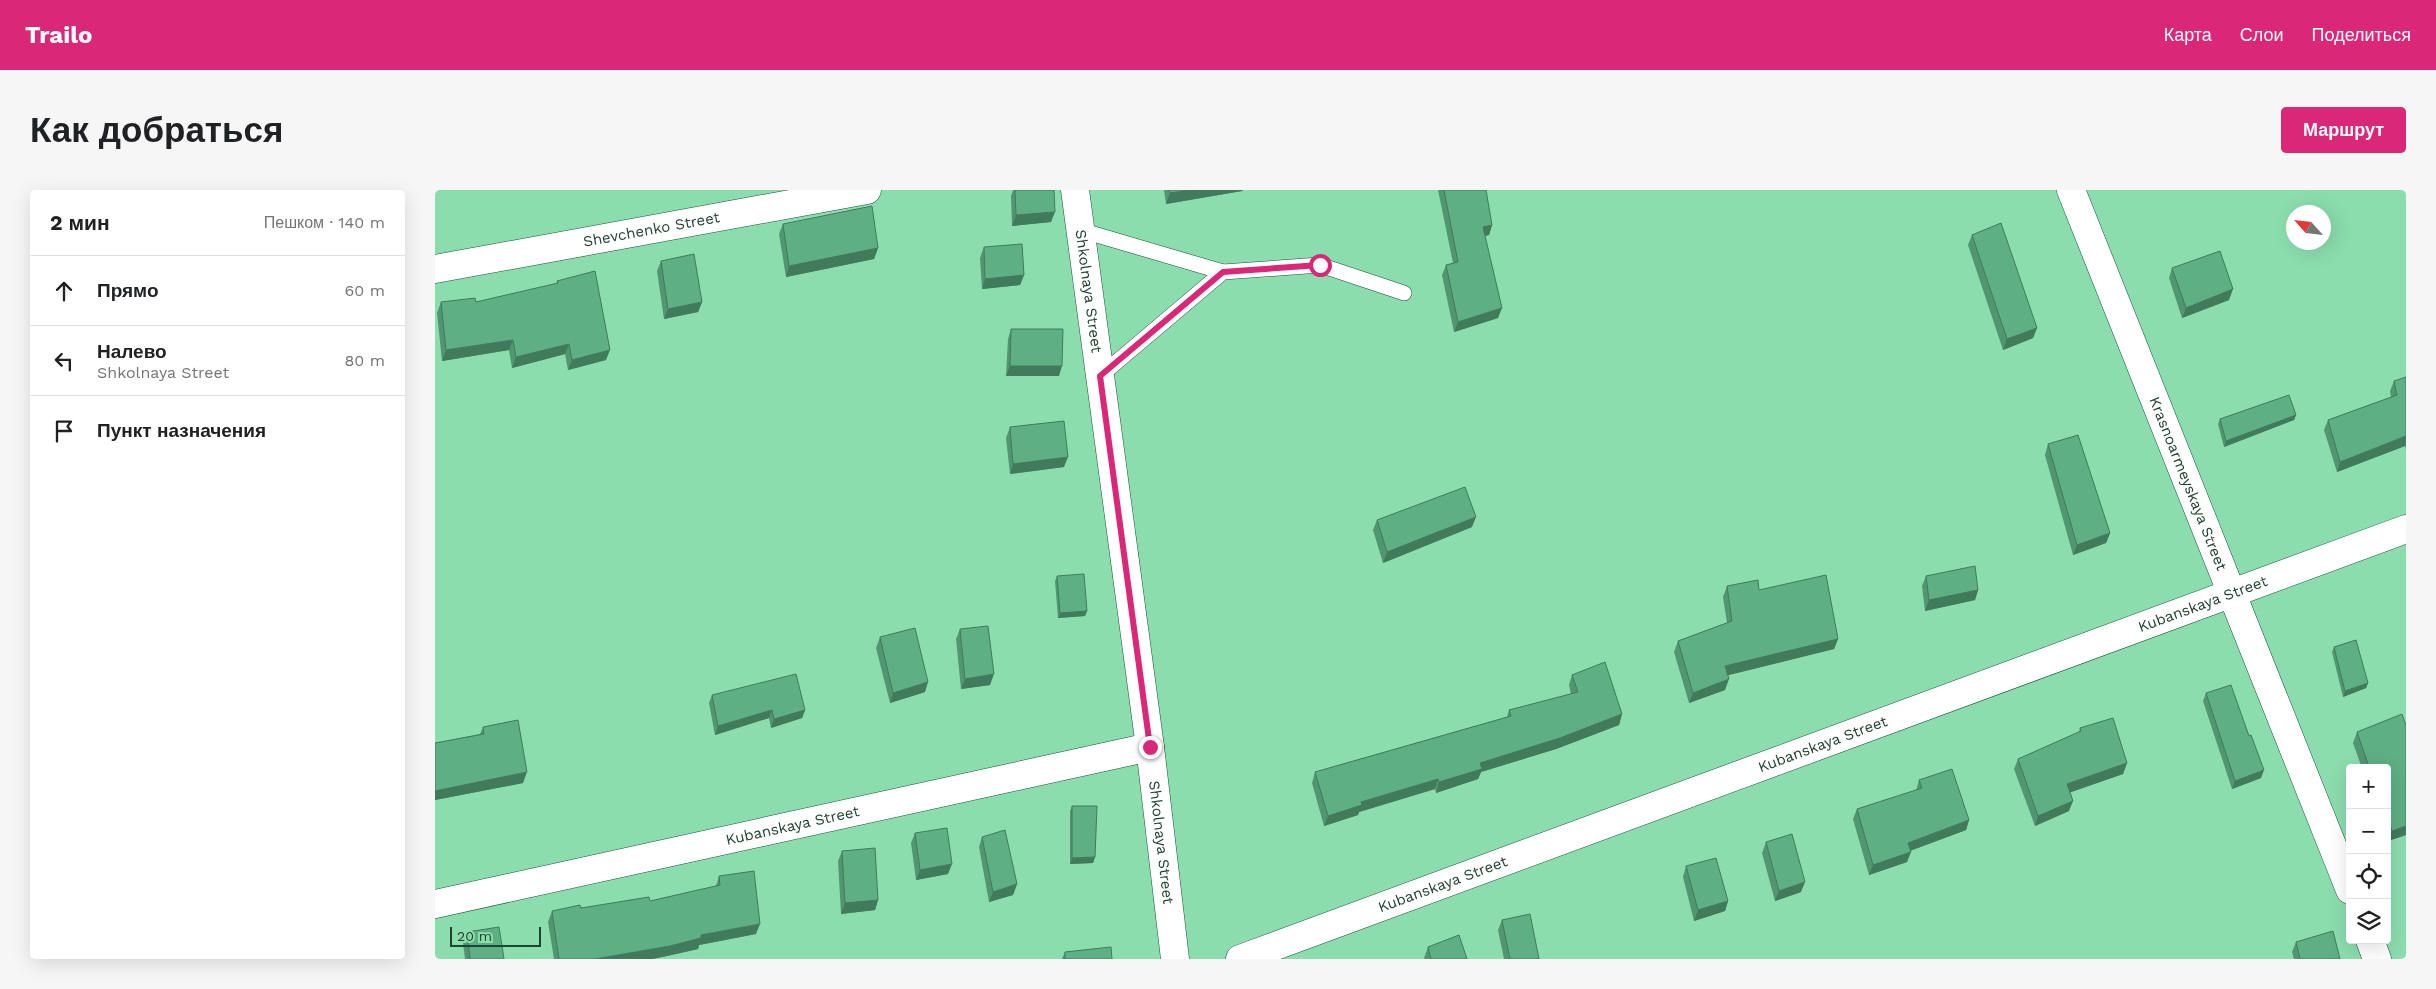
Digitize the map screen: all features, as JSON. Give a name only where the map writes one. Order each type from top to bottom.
[{"type":"street","name":"Shevchenko Street","points":[[435,269],[867,190]]},
{"type":"street","name":"Shkolnaya Street","points":[[1075,190],[1150,747],[1175,959]]},
{"type":"street","name":"Krasnoarmeyskaya Street","points":[[2071,190],[2346,880]]},
{"type":"street","name":"Kubanskaya Street","points":[[1241,959],[2406,529]]},
{"type":"street","name":"Kubanskaya Street","points":[[435,904],[1150,747]]},
{"type":"street","points":[[2371,944],[2377,959]]},
{"type":"lane","points":[[1080,230],[1223,272],[1320,265],[1405,293]]},
{"type":"lane","points":[[1100,376],[1223,272]]},
{"type":"building","points":[[1015,190],[1054,190],[1055,212],[1016,215]]},
{"type":"building","points":[[1169,190],[1190,190],[1170,193]]},
{"type":"building","points":[[1444,190],[1486,190],[1492,225],[1483,227],[1502,308],[1458,322],[1446,265],[1458,262]]},
{"type":"building","points":[[872,206],[878,248],[789,266],[783,224]]},
{"type":"building","points":[[2001,223],[2037,328],[2007,339],[1972,235]]},
{"type":"building","points":[[1022,244],[1024,275],[985,279],[984,247]]},
{"type":"building","points":[[2220,251],[2233,289],[2186,308],[2172,268]]},
{"type":"building","points":[[694,254],[702,302],[668,309],[661,261]]},
{"type":"building","points":[[595,271],[610,350],[572,360],[569,344],[516,357],[513,340],[446,350],[441,302],[475,298],[476,302],[558,283],[557,281]]},
{"type":"building","points":[[1011,329],[1063,329],[1062,366],[1010,366]]},
{"type":"building","points":[[2406,377],[2406,436],[2340,462],[2328,420],[2397,395],[2394,381]]},
{"type":"building","points":[[2289,395],[2296,415],[2226,441],[2220,419]]},
{"type":"building","points":[[1064,421],[1068,457],[1013,464],[1010,427]]},
{"type":"building","points":[[2078,435],[2110,533],[2077,545],[2048,444]]},
{"type":"building","points":[[1465,487],[1476,517],[1387,552],[1377,520]]},
{"type":"building","points":[[1975,566],[1978,590],[1929,600],[1926,576]]},
{"type":"building","points":[[1084,574],[1087,611],[1060,613],[1057,576]]},
{"type":"building","points":[[1826,575],[1838,639],[1725,666],[1729,679],[1693,693],[1678,641],[1732,621],[1727,586],[1758,580],[1759,590]]},
{"type":"building","points":[[988,626],[994,674],[965,679],[960,629]]},
{"type":"building","points":[[915,628],[928,682],[893,693],[880,637]]},
{"type":"building","points":[[2356,640],[2368,683],[2345,691],[2334,647]]},
{"type":"building","points":[[1605,662],[1622,714],[1560,738],[1480,763],[1482,769],[1439,782],[1438,779],[1361,802],[1362,805],[1328,816],[1315,772],[1511,716],[1509,710],[1578,692],[1572,675]]},
{"type":"building","points":[[796,674],[805,710],[774,719],[772,710],[718,726],[712,695]]},
{"type":"building","points":[[2231,685],[2249,736],[2251,735],[2264,770],[2235,781],[2206,693]]},
{"type":"building","points":[[2402,714],[2406,725],[2406,826],[2392,831],[2391,828],[2391,764],[2368,764],[2357,732]]},
{"type":"building","points":[[2113,718],[2127,763],[2067,784],[2073,801],[2038,816],[2018,759],[2081,731],[2080,728]]},
{"type":"building","points":[[518,720],[527,772],[435,791],[435,743],[484,734],[483,727]]},
{"type":"building","points":[[1952,769],[1969,820],[1908,843],[1911,852],[1873,865],[1857,809],[1922,788],[1919,780]]},
{"type":"building","points":[[1072,806],[1097,806],[1095,857],[1072,858]]},
{"type":"building","points":[[947,828],[952,864],[920,870],[915,833]]},
{"type":"building","points":[[1005,830],[1017,884],[993,892],[982,837]]},
{"type":"building","points":[[1792,834],[1805,882],[1779,891],[1766,842]]},
{"type":"building","points":[[875,848],[878,900],[845,903],[842,851]]},
{"type":"building","points":[[1716,858],[1728,901],[1698,910],[1686,866]]},
{"type":"building","points":[[754,871],[760,924],[701,935],[701,938],[670,946],[595,959],[559,959],[552,911],[580,905],[581,908],[649,897],[650,901],[720,885],[719,876]]},
{"type":"building","points":[[1530,914],[1539,959],[1510,959],[1502,920]]},
{"type":"building","points":[[499,927],[504,959],[470,959],[467,932]]},
{"type":"building","points":[[2333,931],[2340,959],[2300,959],[2296,942]]},
{"type":"building","points":[[1459,935],[1467,959],[1431,959],[1428,947]]},
{"type":"building","points":[[1111,947],[1112,959],[1065,959],[1065,952]]},
{"type":"route","points":[[1150,747],[1100,376],[1223,272],[1320,265]]}]
